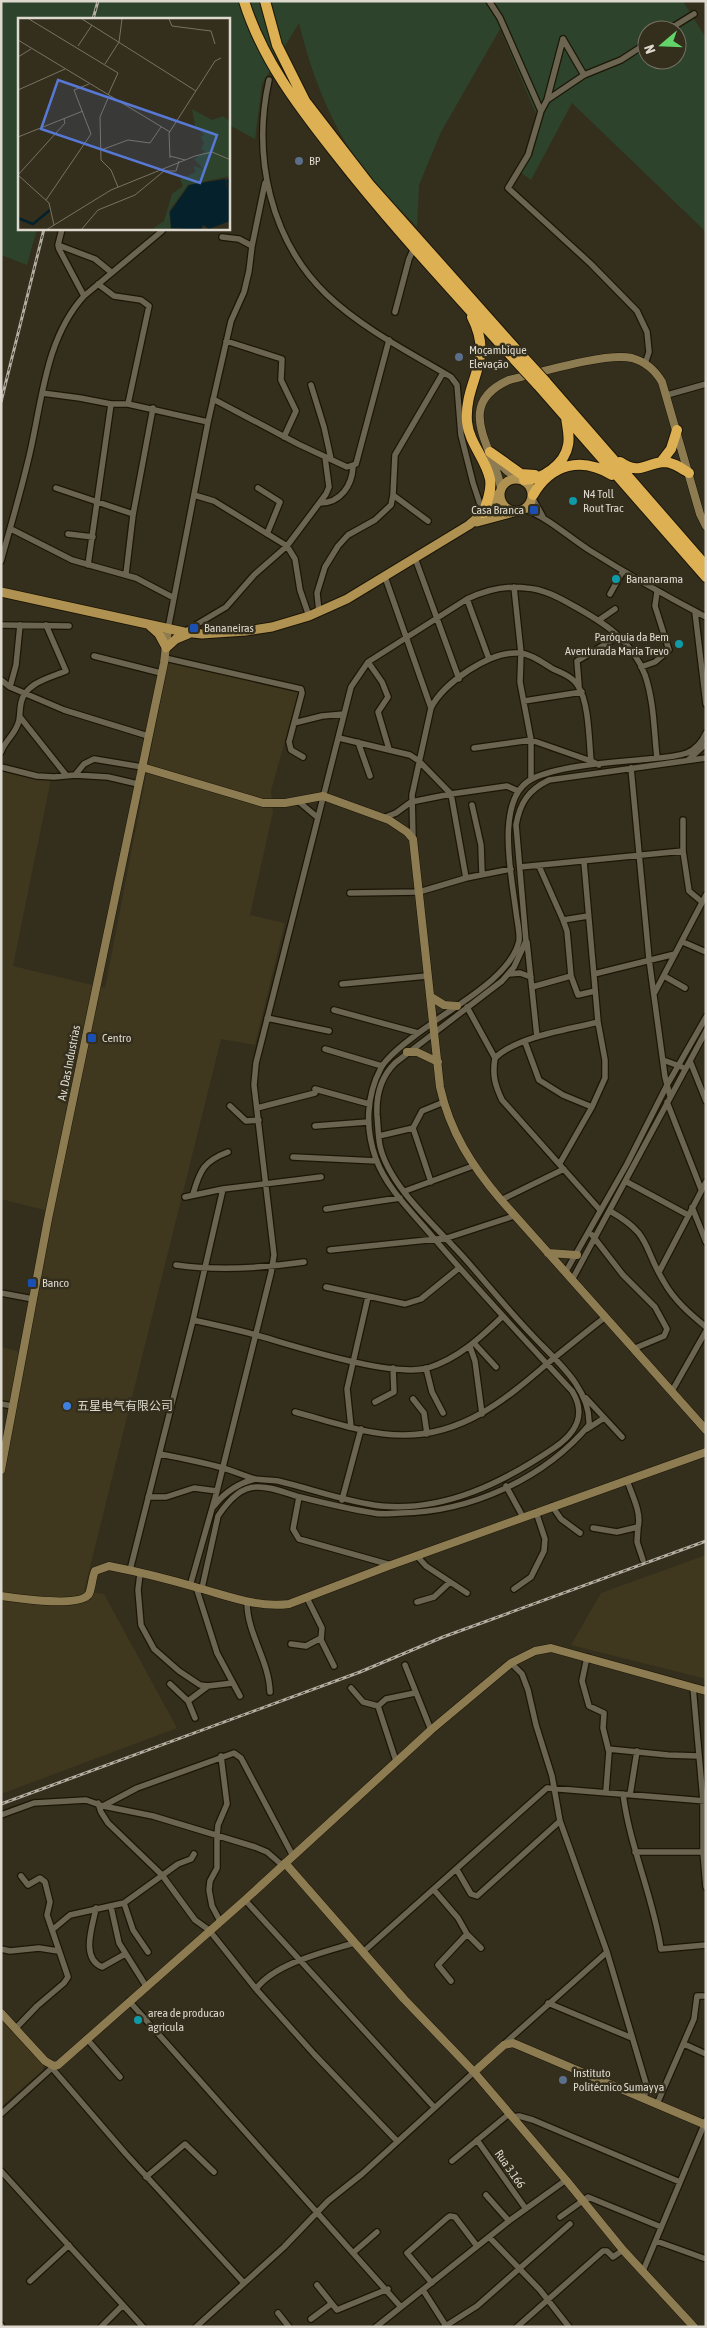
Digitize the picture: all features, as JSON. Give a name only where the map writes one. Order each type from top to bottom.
[{"type":"highway","points":[[244,1],[255,33],[290,93],[352,175],[467,307],[519,358]]},
{"type":"highway","points":[[265,1],[277,46],[305,101],[369,184],[541,383],[608,452],[706,566]]},
{"type":"highway","points":[[467,307],[476,326],[482,353],[468,402],[468,430],[490,480],[488,515]]},
{"type":"highway","points":[[541,383],[566,418],[706,577]]},
{"type":"highway","points":[[522,479],[534,479],[556,466],[568,448],[566,418]]},
{"type":"highway","points":[[608,452],[625,465],[636,469],[649,467],[661,462],[671,449],[677,430]]},
{"type":"highway","points":[[490,452],[521,474],[536,475],[550,471]]},
{"type":"highway","points":[[661,462],[674,464],[689,473]]},
{"type":"highway","points":[[532,496],[538,487],[555,472],[573,465],[595,466],[619,479]]},
{"type":"main road","points":[[1,592],[187,632],[246,631],[272,627],[309,616],[347,600],[488,515],[521,510],[532,496],[530,486],[522,479],[511,479],[501,490],[488,515]]},
{"type":"main road","points":[[501,490],[501,500],[506,507],[521,510]]},
{"type":"main road","points":[[149,625],[158,634],[165,654]]},
{"type":"main road","points":[[165,654],[176,639],[187,632]]},
{"type":"street","points":[[489,1],[500,18],[541,111]]},
{"type":"street","points":[[684,20],[694,14]]},
{"type":"street","points":[[584,75],[563,39],[528,155],[508,188],[591,264],[637,311],[647,332],[648,352],[645,364]]},
{"type":"street","points":[[546,100],[584,75],[621,60],[637,50]]},
{"type":"street","points":[[168,629],[208,422],[226,341],[231,321],[244,292],[250,271],[252,246],[265,181],[263,136],[269,80]]},
{"type":"street","points":[[265,181],[286,236],[312,279],[352,316],[451,377],[457,385],[461,435],[473,483],[488,515]]},
{"type":"street","points":[[62,230],[58,245],[84,296]]},
{"type":"street","points":[[1,561],[30,454],[42,393],[61,329],[75,306],[84,296],[162,230]]},
{"type":"street","points":[[222,237],[239,239],[252,246]]},
{"type":"street","points":[[58,245],[95,259],[111,272]]},
{"type":"street","points":[[395,312],[409,259],[414,248]]},
{"type":"street","points":[[98,284],[114,296],[141,300],[149,306],[128,404]]},
{"type":"street","points":[[320,503],[333,501],[349,485],[389,340]]},
{"type":"street","points":[[226,341],[282,359],[281,380],[296,411],[284,437]]},
{"type":"street","points":[[501,490],[490,452],[482,434],[479,415],[481,402],[495,386],[509,380],[602,359],[625,357],[645,364],[658,375],[667,396],[700,514],[706,526]]},
{"type":"street","points":[[319,612],[319,586],[331,556],[348,535],[385,512],[391,505],[395,455],[443,372]]},
{"type":"street","points":[[667,396],[706,384]]},
{"type":"street","points":[[187,632],[226,607],[254,575],[287,546],[320,503],[329,487],[324,426],[311,385]]},
{"type":"street","points":[[42,393],[111,404],[128,404],[153,408],[208,422]]},
{"type":"street","points":[[213,400],[328,458],[348,467],[353,466]]},
{"type":"street","points":[[88,565],[111,404]]},
{"type":"street","points":[[126,574],[133,514],[153,408]]},
{"type":"street","points":[[490,452],[502,467],[522,479]]},
{"type":"street","points":[[56,488],[133,514]]},
{"type":"street","points":[[258,488],[280,502],[268,534]]},
{"type":"street","points":[[194,495],[214,501],[287,546],[295,559],[300,590],[309,616]]},
{"type":"street","points":[[393,496],[428,522]]},
{"type":"street","points":[[532,496],[543,518]]},
{"type":"street","points":[[521,510],[543,518],[657,592],[706,617]]},
{"type":"street","points":[[11,529],[72,560],[126,574],[174,598]]},
{"type":"street","points":[[68,534],[93,537]]},
{"type":"street","points":[[415,558],[459,679]]},
{"type":"street","points":[[610,594],[623,571]]},
{"type":"street","points":[[385,577],[431,708]]},
{"type":"street","points":[[514,587],[521,653],[520,682],[531,740],[532,779]]},
{"type":"street","points":[[240,1696],[217,1654],[196,1587],[201,1547],[217,1491],[273,1266],[274,1247],[254,1074],[351,687],[368,662],[467,599],[492,589],[514,587],[539,590],[557,597],[599,620],[630,647],[641,667],[647,686],[657,758]]},
{"type":"street","points":[[641,667],[655,662],[669,650],[655,606],[657,592]]},
{"type":"street","points":[[467,599],[489,659]]},
{"type":"street","points":[[599,620],[615,609]]},
{"type":"street","points":[[695,612],[706,704]]},
{"type":"street","points":[[10,687],[16,665],[20,625]]},
{"type":"street","points":[[1,752],[4,742],[18,725],[20,705],[25,692],[38,682],[66,671],[46,625]]},
{"type":"street","points":[[1,626],[69,626]]},
{"type":"street","name":"Av. Das Industrias","points":[[1,1470],[33,1299],[165,654],[168,629]]},
{"type":"street","points":[[579,686],[577,661],[619,636]]},
{"type":"street","points":[[591,761],[582,692],[579,686],[571,678],[521,653],[507,653],[489,659],[444,688],[431,708],[411,802],[427,976],[444,1102],[457,1136],[473,1166],[500,1200],[706,1430]]},
{"type":"street","points":[[165,654],[301,689],[302,693],[290,746],[294,753],[303,757]]},
{"type":"street","points":[[94,656],[161,673]]},
{"type":"street","points":[[368,662],[382,682],[388,697],[378,712],[389,750]]},
{"type":"street","points":[[1,680],[10,687],[64,710],[148,736]]},
{"type":"street","points":[[524,701],[582,692]]},
{"type":"street","points":[[294,723],[322,716],[344,714]]},
{"type":"street","points":[[20,716],[66,775]]},
{"type":"street","points":[[196,1587],[210,1548],[214,1525],[224,1507],[248,1488],[275,1488],[299,1497],[377,1514],[414,1513],[444,1508],[475,1500],[526,1477],[559,1448],[577,1426],[580,1412],[572,1391],[481,1292],[400,1198],[377,1161],[368,1122],[369,1104],[382,1066],[418,1033],[497,975],[509,962],[519,939],[511,869],[509,826],[511,807],[518,790],[532,779],[562,770],[657,758],[688,752],[700,743],[706,733]]},
{"type":"street","points":[[338,738],[410,755],[419,761],[451,794],[466,878]]},
{"type":"street","points":[[474,748],[531,740],[599,765]]},
{"type":"street","points":[[358,742],[370,776]]},
{"type":"street","points":[[684,762],[693,758],[706,744]]},
{"type":"street","points":[[410,755],[422,750]]},
{"type":"street","points":[[538,1037],[516,843],[519,810],[524,798],[532,790],[549,780],[706,758]]},
{"type":"street","points":[[74,775],[84,764],[94,759],[142,767],[263,803],[285,803],[323,796],[383,818],[399,826],[413,839]]},
{"type":"street","points":[[1,768],[37,776],[74,775],[108,777],[138,784]]},
{"type":"street","points":[[631,768],[649,960],[655,992],[666,1087],[670,1096]]},
{"type":"street","points":[[383,818],[396,813],[411,802],[507,786],[518,790]]},
{"type":"street","points":[[298,801],[317,818]]},
{"type":"street","points":[[472,805],[481,846],[482,874]]},
{"type":"street","points":[[655,992],[704,899],[689,891],[683,851],[683,820]]},
{"type":"street","points":[[520,867],[683,851]]},
{"type":"street","points":[[560,1163],[592,1107],[605,1078],[605,1060],[598,1022],[584,862]]},
{"type":"street","points":[[539,866],[567,931],[572,976],[578,995],[595,991]]},
{"type":"street","points":[[350,894],[419,892],[482,874],[511,869]]},
{"type":"street","points":[[563,920],[588,916]]},
{"type":"street","points":[[526,941],[509,974],[407,1052],[387,1071],[383,1078],[377,1109],[379,1136],[384,1158],[392,1175],[622,1437]]},
{"type":"street","points":[[683,942],[706,952]]},
{"type":"street","points":[[594,974],[675,954]]},
{"type":"street","points":[[509,974],[520,973],[531,978]]},
{"type":"street","points":[[342,984],[427,976]]},
{"type":"street","points":[[532,987],[572,976]]},
{"type":"street","points":[[664,976],[685,988]]},
{"type":"street","points":[[431,997],[444,1005],[457,1006]]},
{"type":"street","points":[[467,1007],[495,1058],[492,1073],[494,1083],[502,1100],[600,1210]]},
{"type":"street","points":[[334,1010],[418,1033]]},
{"type":"street","points":[[565,1273],[706,1016]]},
{"type":"street","points":[[267,1018],[329,1030]]},
{"type":"street","points":[[495,1058],[509,1047],[538,1037],[598,1022]]},
{"type":"street","points":[[572,1280],[627,1182],[670,1096],[706,1031]]},
{"type":"street","points":[[692,1041],[706,1049]]},
{"type":"street","points":[[525,1042],[539,1080],[563,1095],[592,1107]]},
{"type":"street","points":[[325,1049],[382,1066]]},
{"type":"street","points":[[407,1052],[425,1054],[438,1062]]},
{"type":"street","points":[[663,1060],[685,1069]]},
{"type":"street","points":[[690,1062],[706,1101]]},
{"type":"street","points":[[257,1108],[315,1091],[369,1104]]},
{"type":"street","points":[[431,1182],[413,1128],[422,1111],[444,1102]]},
{"type":"street","points":[[667,1102],[701,1189]]},
{"type":"street","points":[[230,1106],[246,1121],[259,1120]]},
{"type":"street","points":[[315,1126],[368,1122]]},
{"type":"street","points":[[379,1136],[413,1128]]},
{"type":"street","points":[[193,1194],[207,1162],[228,1152]]},
{"type":"street","points":[[293,1157],[377,1161]]},
{"type":"street","points":[[405,1191],[473,1166]]},
{"type":"street","points":[[500,1200],[564,1169]]},
{"type":"street","points":[[185,1197],[223,1189],[321,1177]]},
{"type":"street","points":[[627,1182],[688,1215]]},
{"type":"street","points":[[659,1272],[706,1182]]},
{"type":"street","points":[[130,1570],[193,1320],[223,1189]]},
{"type":"street","points":[[326,1209],[400,1198]]},
{"type":"street","points":[[692,1207],[706,1242]]},
{"type":"street","points":[[610,1211],[640,1231],[659,1272],[673,1295],[706,1327]]},
{"type":"street","points":[[330,1250],[447,1238],[514,1216]]},
{"type":"street","points":[[588,1232],[595,1236],[623,1275],[655,1307],[667,1329],[664,1336],[633,1349]]},
{"type":"street","points":[[548,1253],[577,1254]]},
{"type":"street","points":[[176,1266],[204,1269],[273,1266],[304,1262]]},
{"type":"street","points":[[326,1287],[398,1304],[413,1303],[421,1299],[460,1268]]},
{"type":"street","points":[[481,1292],[488,1285]]},
{"type":"street","points":[[1,1293],[33,1299]]},
{"type":"street","points":[[351,1427],[347,1389],[368,1297]]},
{"type":"street","points":[[193,1320],[353,1361],[412,1370],[426,1368],[446,1361],[472,1345],[503,1316]]},
{"type":"street","points":[[295,1412],[351,1427],[401,1436],[427,1434],[452,1428],[482,1414],[511,1395],[604,1318]]},
{"type":"street","points":[[672,1391],[705,1334]]},
{"type":"street","points":[[472,1345],[496,1367]]},
{"type":"street","points":[[472,1345],[482,1414]]},
{"type":"street","points":[[375,1402],[394,1392],[393,1368]]},
{"type":"street","points":[[426,1368],[432,1392],[443,1413]]},
{"type":"street","points":[[582,1434],[588,1425],[589,1413],[585,1397]]},
{"type":"street","points":[[413,1399],[424,1413],[427,1434]]},
{"type":"street","points":[[1,1404],[13,1406]]},
{"type":"street","points":[[160,1454],[222,1468],[256,1479],[277,1481],[382,1506],[424,1504],[476,1492],[517,1473],[582,1434],[604,1418]]},
{"type":"street","points":[[341,1506],[361,1429]]},
{"type":"street","points":[[1,1596],[32,1600],[81,1600],[89,1593],[94,1574],[98,1568],[109,1566],[196,1587],[247,1602],[276,1606],[289,1604],[552,1506],[706,1452]]},
{"type":"street","points":[[212,1507],[229,1491],[244,1482],[256,1479]]},
{"type":"street","points":[[502,1480],[523,1517]]},
{"type":"street","points":[[626,1480],[638,1512],[638,1542],[643,1560]]},
{"type":"street","points":[[275,1488],[277,1481]]},
{"type":"street","points":[[148,1497],[166,1497],[194,1488],[217,1491]]},
{"type":"street","points":[[299,1497],[293,1529],[300,1539],[391,1565]]},
{"type":"street","points":[[552,1506],[562,1519],[580,1533]]},
{"type":"street","points":[[514,1590],[531,1577],[544,1551],[545,1540],[536,1512]]},
{"type":"street","points":[[593,1528],[616,1532],[638,1527]]},
{"type":"street","points":[[201,1547],[210,1548]]},
{"type":"street","points":[[417,1556],[426,1566],[467,1593]]},
{"type":"street","points":[[140,1574],[138,1590],[141,1625],[154,1649],[195,1682],[208,1686],[233,1683]]},
{"type":"street","points":[[417,1602],[434,1597],[450,1582]]},
{"type":"street","points":[[291,1644],[306,1646],[321,1638],[323,1633],[307,1598]]},
{"type":"street","points":[[247,1602],[249,1628],[268,1672],[270,1692]]},
{"type":"street","points":[[321,1638],[334,1666]]},
{"type":"street","points":[[1,2114],[245,1900],[431,1730],[488,1680],[511,1663],[535,1651],[551,1648],[706,1690]]},
{"type":"street","points":[[587,1657],[582,1681],[589,1706],[604,1713],[603,1728],[608,1749],[606,1791]]},
{"type":"street","points":[[511,1663],[522,1674],[528,1690],[536,1725],[552,1776],[560,1821],[607,1952],[647,2087],[644,2098]]},
{"type":"street","points":[[405,1665],[431,1730]]},
{"type":"street","points":[[170,1684],[188,1701],[195,1718]]},
{"type":"street","points":[[188,1701],[208,1686]]},
{"type":"street","points":[[693,1687],[698,1756],[704,1800],[706,1887]]},
{"type":"street","points":[[351,1688],[363,1702],[378,1706]]},
{"type":"street","points":[[378,1706],[386,1699],[415,1693]]},
{"type":"street","points":[[378,1706],[396,1761]]},
{"type":"street","points":[[608,1749],[698,1756]]},
{"type":"street","points":[[637,1751],[626,1795],[628,1828],[656,1918],[661,1949],[706,1946]]},
{"type":"street","points":[[101,1804],[137,1788],[234,1753],[241,1758],[293,1856]]},
{"type":"street","points":[[220,1921],[212,1906],[209,1890],[217,1868],[218,1825],[227,1804],[222,1756]]},
{"type":"street","points":[[363,1952],[457,1870],[543,1791],[553,1787],[606,1791],[626,1795],[704,1800]]},
{"type":"street","points":[[1,1815],[34,1803],[86,1800],[153,1816],[217,1836],[266,1852],[284,1864],[354,1943],[474,2072],[623,2250],[694,2327]]},
{"type":"street","points":[[101,1804],[101,1812],[108,1823],[162,1875],[195,1920],[209,1930],[256,1989],[314,2054],[397,2141]]},
{"type":"street","points":[[457,1870],[472,1894],[477,1896],[560,1821]]},
{"type":"street","points":[[635,1852],[704,1852]]},
{"type":"street","points":[[52,1930],[70,1915],[124,1903],[178,1864],[189,1860],[194,1854]]},
{"type":"street","points":[[15,2029],[37,2006],[67,1980],[47,1916],[49,1895],[44,1880],[40,1878],[28,1885],[21,1876]]},
{"type":"street","points":[[434,1890],[458,1918],[467,1934],[481,1948]]},
{"type":"street","points":[[245,1900],[434,2108]]},
{"type":"street","points":[[124,1903],[133,1930],[148,1952]]},
{"type":"street","points":[[111,1907],[117,1936],[125,1954],[146,1986]]},
{"type":"street","points":[[96,1908],[89,1945],[91,1957],[102,1967],[125,1954]]},
{"type":"street","points":[[451,1981],[438,1965],[467,1934]]},
{"type":"street","points":[[256,1989],[266,1978],[300,1961],[354,1943]]},
{"type":"street","points":[[1,1950],[10,1952],[38,1948],[58,1952]]},
{"type":"street","points":[[196,2327],[318,2214],[328,2201],[607,1952]]},
{"type":"street","points":[[658,2104],[694,2019],[698,1996],[706,1996]]},
{"type":"street","points":[[128,2001],[318,2214],[388,2289],[401,2307]]},
{"type":"street","points":[[548,2003],[632,2038]]},
{"type":"street","points":[[1,2013],[45,2061],[53,2067],[146,2176],[244,2284]]},
{"type":"street","points":[[87,2039],[120,2077]]},
{"type":"street","points":[[504,2044],[513,2043],[705,2123],[643,2271]]},
{"type":"street","points":[[684,2044],[706,2054]]},
{"type":"street","points":[[452,2161],[511,2115],[533,2120],[680,2182]]},
{"type":"street","name":"Rua 3.166","points":[[477,2140],[526,2209]]},
{"type":"street","points":[[146,2176],[185,2144],[214,2172]]},
{"type":"street","points":[[1,2171],[143,2327]]},
{"type":"street","points":[[376,2327],[509,2221],[566,2180]]},
{"type":"street","points":[[486,2196],[509,2221]]},
{"type":"street","points":[[560,2217],[588,2197],[661,2227]]},
{"type":"street","points":[[432,2282],[407,2253],[446,2218],[450,2216],[455,2217],[477,2246]]},
{"type":"street","points":[[423,2290],[445,2326],[477,2306],[570,2224]]},
{"type":"street","points":[[354,2252],[377,2232]]},
{"type":"street","points":[[489,2237],[520,2268],[569,2327]]},
{"type":"street","points":[[656,2241],[706,2259]]},
{"type":"street","points":[[30,2282],[69,2245]]},
{"type":"street","points":[[517,2327],[605,2250],[613,2257],[623,2250]]},
{"type":"street","points":[[317,2286],[338,2310],[388,2289]]},
{"type":"street","points":[[311,2319],[331,2304]]},
{"type":"street","points":[[101,2327],[123,2305]]},
{"type":"street","points":[[278,2313],[289,2327]]},
{"type":"shaded area","points":[[169,657],[300,687],[271,791],[273,812],[250,915],[285,923],[255,1045],[221,1039],[84,1591],[104,1594],[177,1728],[1,1794],[1,1456],[15,1406],[1,1402],[1,1347],[24,1353],[52,1212],[1,1199],[1,764],[52,774],[13,966],[105,988]]},
{"type":"shaded area","points":[[706,1555],[706,1679],[571,1645],[601,1593]]},
{"type":"shaded area","points":[[1,2016],[43,2063],[43,2070],[1,2107]]},
{"type":"green space","points":[[1,1],[683,1],[706,38],[706,232],[572,103],[531,180],[516,169],[527,150],[536,114],[500,29],[441,132],[419,185],[417,227],[369,177],[345,142],[328,110],[314,76],[299,23],[262,84],[255,139],[230,126],[230,18],[18,18],[18,230],[37,230],[27,265],[1,255]]},
{"type":"railway","points":[[93,18],[98,1]]},
{"type":"railway","points":[[1,402],[44,230]]},
{"type":"railway","points":[[1,1804],[360,1672],[443,1637],[706,1541]]},
{"type":"place","name":"BP","points":[[299,161]]},
{"type":"place","name":"Moçambique Elevação","points":[[459,357]]},
{"type":"place","name":"N4 Toll Rout Trac","points":[[573,501]]},
{"type":"place","name":"Casa Branca","points":[[534,510]]},
{"type":"place","name":"Bananarama","points":[[616,579]]},
{"type":"place","name":"Bananeiras","points":[[194,628]]},
{"type":"place","name":"Paróquia da Bem Aventurada Maria Trevo","points":[[679,644]]},
{"type":"place","name":"Centro","points":[[92,1038]]},
{"type":"place","name":"Banco","points":[[32,1283]]},
{"type":"place","name":"五星电气有限公司","points":[[67,1406]]},
{"type":"place","name":"area de producao agricula","points":[[138,2020]]},
{"type":"place","name":"Instituto Politécnico Sumayya","points":[[563,2080]]}]
